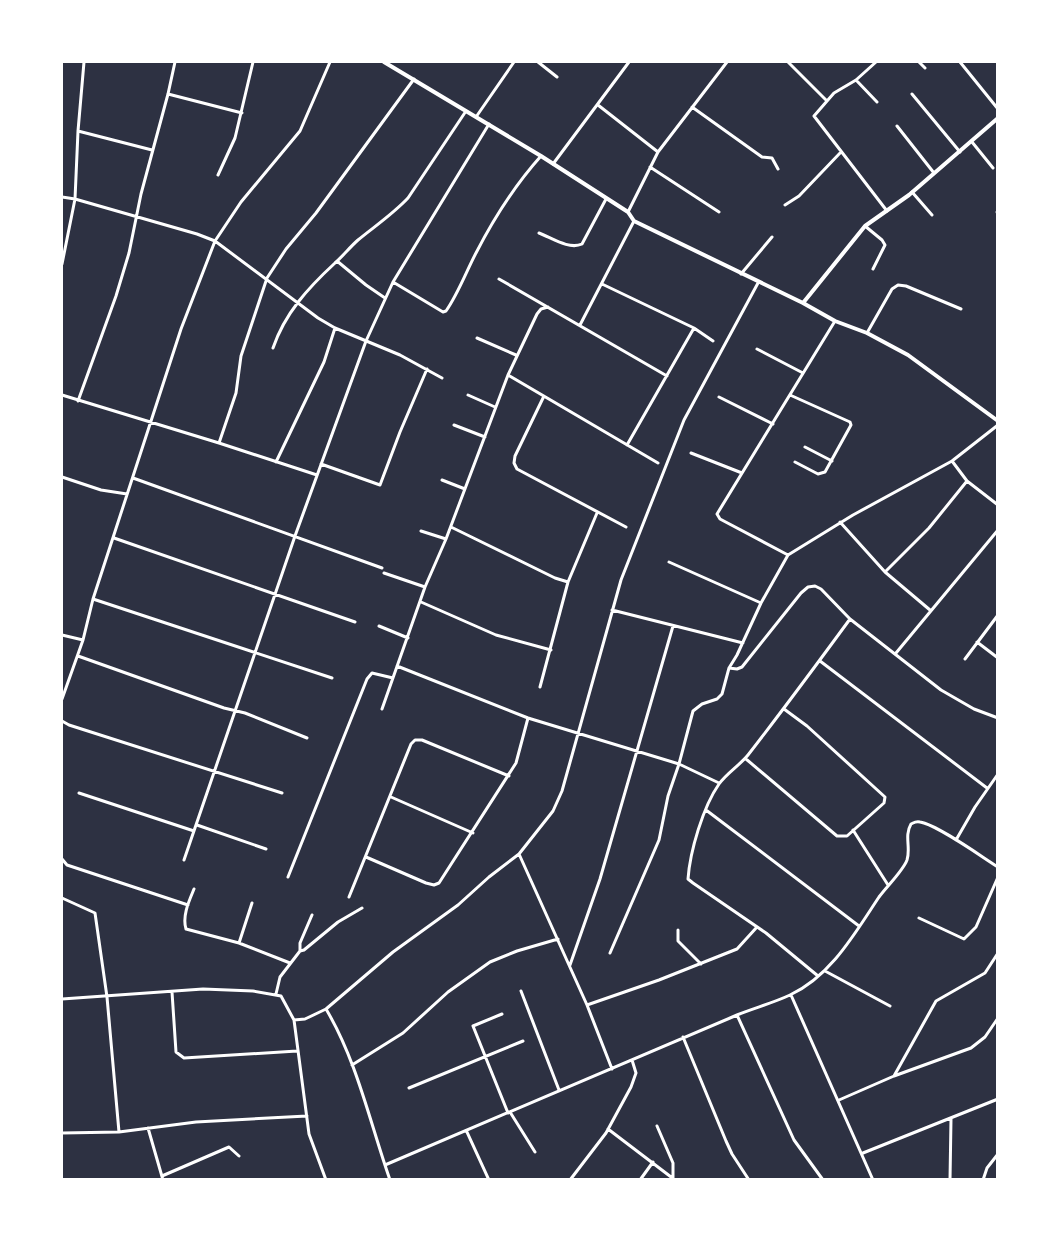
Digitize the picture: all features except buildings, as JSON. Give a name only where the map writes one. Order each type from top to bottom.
[{"type":"street","points":[[62,264],[75,199],[84,62]]},
{"type":"street","points":[[78,401],[132,243],[136,217],[175,62]]},
{"type":"street","points":[[218,175],[242,113],[253,62]]},
{"type":"street","points":[[62,699],[78,656],[93,599],[181,329],[215,241],[241,202],[300,131],[330,62]]},
{"type":"street","points":[[384,62],[541,156],[628,212],[634,221],[908,355],[998,423],[952,461],[840,522],[788,555],[760,603],[743,643],[729,668],[722,694],[693,711],[668,796],[659,840],[610,953]]},
{"type":"street","points":[[476,117],[514,62]]},
{"type":"street","points":[[538,62],[557,77]]},
{"type":"street","points":[[553,164],[629,62]]},
{"type":"street","points":[[628,212],[658,152],[728,62]]},
{"type":"street","points":[[788,62],[828,101]]},
{"type":"street","points":[[876,62],[856,80],[834,93],[814,116],[887,211]]},
{"type":"street","points":[[919,62],[926,68]]},
{"type":"street","points":[[960,62],[998,109]]},
{"type":"street","points":[[219,443],[236,393],[241,356],[267,278],[286,249],[316,213],[414,79]]},
{"type":"street","points":[[856,80],[877,102]]},
{"type":"street","points":[[912,93],[960,152]]},
{"type":"street","points":[[168,94],[242,113]]},
{"type":"street","points":[[598,104],[658,152]]},
{"type":"street","points":[[692,107],[762,157],[772,158],[778,169]]},
{"type":"street","points":[[273,348],[287,316],[297,302],[355,242],[400,207],[408,198],[466,111]]},
{"type":"street","points":[[803,303],[865,226],[912,192],[998,118]]},
{"type":"street","points":[[184,860],[295,536],[366,341],[393,282],[489,124]]},
{"type":"street","points":[[897,126],[934,173]]},
{"type":"street","points":[[78,131],[152,150]]},
{"type":"street","points":[[972,142],[993,168]]},
{"type":"street","points":[[785,205],[798,196],[841,152]]},
{"type":"street","points":[[393,282],[443,312],[446,311],[509,197],[541,156]]},
{"type":"street","points":[[650,167],[719,212]]},
{"type":"street","points":[[912,192],[932,215]]},
{"type":"street","points":[[62,197],[215,241],[335,328],[427,369],[442,378]]},
{"type":"street","points":[[539,233],[570,245],[579,246],[606,199]]},
{"type":"street","points":[[580,325],[634,221]]},
{"type":"street","points":[[865,226],[885,245],[873,269]]},
{"type":"street","points":[[741,273],[772,237]]},
{"type":"street","points":[[337,261],[385,298]]},
{"type":"street","points":[[499,279],[667,376]]},
{"type":"street","points":[[294,1020],[305,1019],[326,1008],[393,952],[458,905],[489,877],[519,855],[553,811],[562,791],[612,610],[629,558],[684,420],[758,283]]},
{"type":"street","points":[[602,284],[694,328],[713,341]]},
{"type":"street","points":[[867,333],[892,289],[898,285],[906,286],[961,309]]},
{"type":"street","points":[[382,709],[425,587],[451,527],[508,375],[537,314],[541,309],[548,307]]},
{"type":"street","points":[[788,555],[720,519],[717,514],[835,321]]},
{"type":"street","points":[[276,462],[324,362],[335,328]]},
{"type":"street","points":[[627,445],[694,328]]},
{"type":"street","points":[[477,338],[516,356]]},
{"type":"street","points":[[757,349],[803,374]]},
{"type":"street","points":[[321,464],[381,484],[427,369]]},
{"type":"street","points":[[508,375],[658,463]]},
{"type":"street","points":[[62,395],[317,476]]},
{"type":"street","points":[[468,395],[495,407]]},
{"type":"street","points":[[790,395],[850,422],[851,429],[822,474],[795,462]]},
{"type":"street","points":[[544,396],[515,456],[514,463],[517,469],[626,527]]},
{"type":"street","points":[[719,397],[772,424]]},
{"type":"street","points":[[454,425],[485,437]]},
{"type":"street","points":[[992,430],[998,435]]},
{"type":"street","points":[[805,447],[832,461]]},
{"type":"street","points":[[690,453],[742,473]]},
{"type":"street","points":[[952,461],[967,481],[998,506]]},
{"type":"street","points":[[62,477],[101,490],[127,494]]},
{"type":"street","points":[[133,478],[382,568]]},
{"type":"street","points":[[442,480],[465,489]]},
{"type":"street","points":[[885,572],[930,528],[967,481]]},
{"type":"street","points":[[540,687],[568,582],[597,512]]},
{"type":"street","points":[[840,522],[885,572],[930,610]]},
{"type":"street","points":[[451,527],[555,578],[568,582]]},
{"type":"street","points":[[896,653],[998,530]]},
{"type":"street","points":[[421,531],[446,539]]},
{"type":"street","points":[[114,538],[355,622]]},
{"type":"street","points":[[669,562],[760,603]]},
{"type":"street","points":[[384,573],[425,587]]},
{"type":"street","points":[[729,668],[742,667],[801,593],[808,587],[815,586],[821,589],[850,619],[941,690],[974,709],[998,718]]},
{"type":"street","points":[[93,599],[332,678]]},
{"type":"street","points":[[421,602],[496,635],[551,651]]},
{"type":"street","points":[[612,610],[743,643]]},
{"type":"street","points":[[965,659],[998,615]]},
{"type":"street","points":[[818,976],[757,927],[688,879],[693,851],[706,810],[719,783],[746,758],[850,619]]},
{"type":"street","points":[[379,626],[408,638]]},
{"type":"street","points":[[570,965],[600,879],[673,627]]},
{"type":"street","points":[[62,635],[83,640]]},
{"type":"street","points":[[977,642],[998,658]]},
{"type":"street","points":[[78,656],[245,713],[306,738]]},
{"type":"street","points":[[819,661],[987,788]]},
{"type":"street","points":[[397,666],[528,718],[679,764],[719,783]]},
{"type":"street","points":[[288,877],[367,679],[372,673],[393,678]]},
{"type":"street","points":[[746,758],[837,836],[847,836],[885,800],[807,726],[784,709]]},
{"type":"street","points":[[366,857],[426,884],[439,883],[509,776],[516,763],[528,718]]},
{"type":"street","points":[[62,720],[69,725],[282,792]]},
{"type":"street","points":[[349,897],[411,744],[415,740],[422,740],[509,776]]},
{"type":"street","points":[[956,840],[998,774]]},
{"type":"street","points":[[79,793],[194,831]]},
{"type":"street","points":[[391,797],[473,833]]},
{"type":"street","points":[[706,810],[859,926]]},
{"type":"street","points":[[385,1165],[737,1014],[791,995],[825,971],[846,946],[907,860],[907,830],[911,824],[918,821],[924,823],[998,867]]},
{"type":"street","points":[[197,825],[266,849]]},
{"type":"street","points":[[853,830],[888,885]]},
{"type":"street","points":[[519,855],[570,965],[612,1069]]},
{"type":"street","points":[[62,860],[68,865],[188,905]]},
{"type":"street","points":[[919,918],[964,939],[976,927],[998,877]]},
{"type":"street","points":[[194,889],[184,923],[186,928],[239,943],[290,963]]},
{"type":"street","points":[[62,898],[95,913],[107,997],[119,1132]]},
{"type":"street","points":[[239,943],[252,903]]},
{"type":"street","points":[[276,994],[280,977],[300,951],[338,922],[362,908]]},
{"type":"street","points":[[300,951],[300,943],[312,915]]},
{"type":"street","points":[[587,1005],[737,949],[757,927]]},
{"type":"street","points":[[678,930],[678,941],[701,964]]},
{"type":"street","points":[[352,1065],[403,1033],[448,992],[489,962],[558,939]]},
{"type":"street","points":[[894,1076],[936,1001],[985,973],[998,953]]},
{"type":"street","points":[[825,971],[890,1006]]},
{"type":"street","points":[[62,999],[214,990],[254,991],[282,996],[294,1020],[309,1134],[326,1179]]},
{"type":"street","points":[[521,991],[559,1090]]},
{"type":"street","points":[[172,992],[176,1052],[179,1056],[184,1058],[297,1051]]},
{"type":"street","points":[[791,995],[873,1179]]},
{"type":"street","points":[[326,1008],[338,1028],[352,1065],[390,1179]]},
{"type":"street","points":[[502,1014],[473,1026],[509,1113],[536,1152]]},
{"type":"street","points":[[737,1014],[794,1140],[824,1179]]},
{"type":"street","points":[[839,1100],[894,1076],[971,1048],[985,1037],[998,1018]]},
{"type":"street","points":[[683,1037],[726,1141],[749,1179]]},
{"type":"street","points":[[409,1088],[523,1041]]},
{"type":"street","points":[[570,1179],[608,1129],[634,1080],[636,1073],[632,1060]]},
{"type":"street","points":[[863,1153],[998,1099]]},
{"type":"street","points":[[62,1133],[119,1132],[196,1122],[307,1116]]},
{"type":"street","points":[[950,1179],[951,1119]]},
{"type":"street","points":[[657,1126],[673,1163],[674,1179]]},
{"type":"street","points":[[148,1128],[162,1178],[229,1147],[239,1156]]},
{"type":"street","points":[[608,1129],[674,1179]]},
{"type":"street","points":[[466,1132],[489,1179]]},
{"type":"street","points":[[983,1179],[987,1168],[998,1154]]},
{"type":"street","points":[[640,1179],[653,1162]]}]
